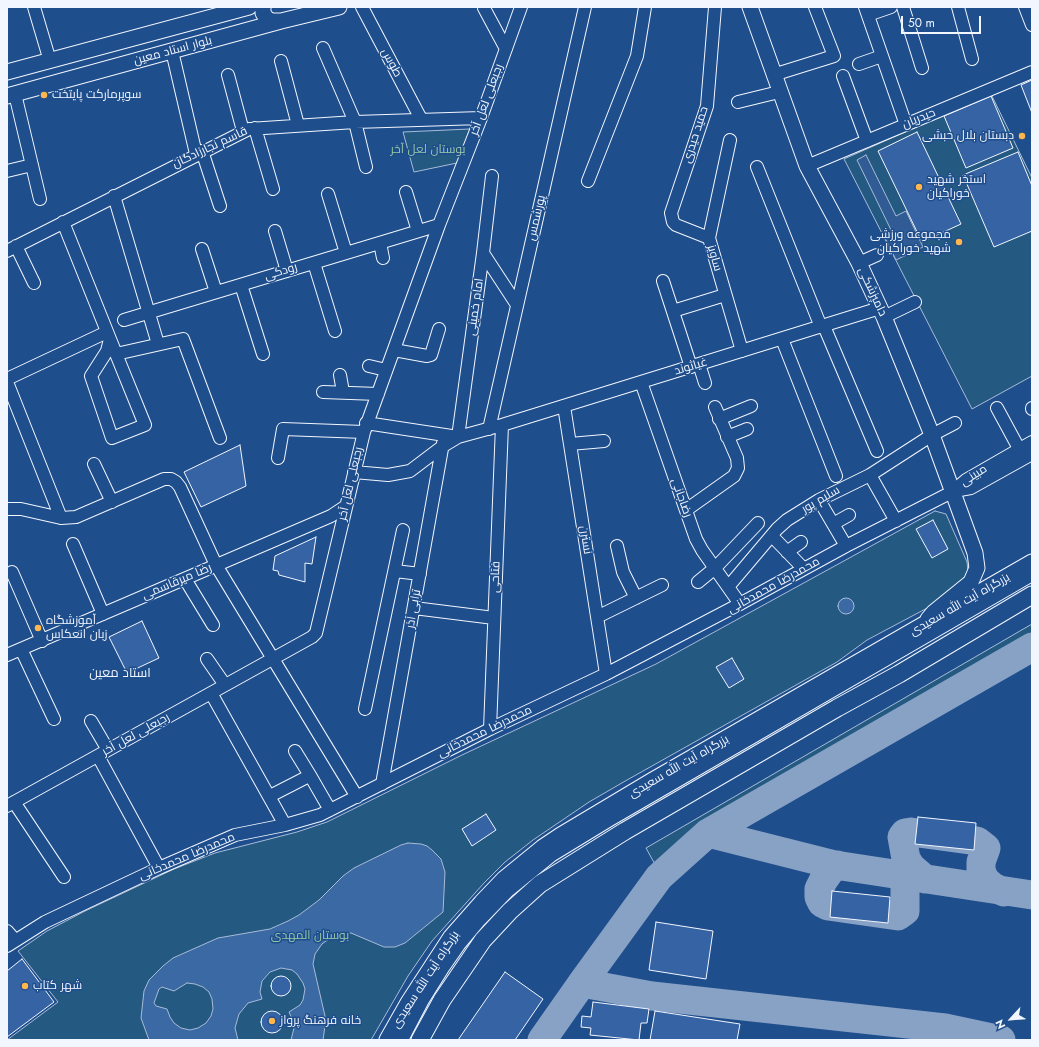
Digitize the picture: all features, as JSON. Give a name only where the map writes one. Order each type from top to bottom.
[{"type":"highway","name":"بزرگراه آیت الله سعیدی","points":[[388,1040],[409,1003],[452,937],[482,902],[505,879],[543,848],[653,781],[1032,564]]},
{"type":"highway","name":"بزرگراه آیت الله سعیدی","points":[[420,1040],[442,1000],[483,940],[510,911],[540,884],[625,831],[1032,596]]},
{"type":"main road","name":"بلوار استاد معین","points":[[7,72],[225,11],[249,7]]},
{"type":"main road","points":[[263,7],[263,13],[266,19],[281,21]]},
{"type":"main road","name":"بلوار استاد معین","points":[[11,95],[281,21],[339,7]]},
{"type":"main road","name":"دامپزشکی","points":[[750,7],[779,92],[807,166],[859,263],[882,313],[932,435],[975,553],[977,568],[972,582],[934,612],[921,627]]},
{"type":"main road","points":[[225,11],[236,17],[239,26],[226,36]]},
{"type":"street","points":[[34,7],[50,61]]},
{"type":"street","name":"طوس","points":[[362,7],[421,119]]},
{"type":"street","name":"رجبعلی لعل آخر","points":[[10,803],[225,686],[312,637],[316,633],[365,428],[521,7]]},
{"type":"street","name":"پورشمس","points":[[489,429],[585,7]]},
{"type":"street","points":[[588,182],[637,56],[645,7]]},
{"type":"street","name":"حمید حیدری","points":[[709,238],[676,226],[673,222],[671,213],[707,106],[714,7]]},
{"type":"street","points":[[773,75],[834,56],[815,7]]},
{"type":"street","points":[[891,7],[867,11],[906,125]]},
{"type":"street","points":[[903,7],[922,68]]},
{"type":"street","points":[[958,7],[972,59]]},
{"type":"street","points":[[1025,7],[1032,25]]},
{"type":"street","points":[[484,8],[506,49]]},
{"type":"street","points":[[323,48],[355,122],[366,167]]},
{"type":"street","points":[[172,51],[199,153],[220,206]]},
{"type":"street","points":[[859,64],[882,56]]},
{"type":"street","points":[[281,61],[298,125]]},
{"type":"street","name":"حیدریان","points":[[807,166],[1032,72]]},
{"type":"street","points":[[228,75],[273,189]]},
{"type":"street","points":[[843,76],[867,141]]},
{"type":"street","points":[[738,102],[779,92]]},
{"type":"street","points":[[11,95],[32,165],[40,199]]},
{"type":"street","name":"قاسم نجارزادگان","points":[[11,248],[249,129],[355,122],[481,118]]},
{"type":"street","name":"ساویز","points":[[730,140],[709,238],[742,351]]},
{"type":"street","points":[[7,171],[32,165]]},
{"type":"street","points":[[757,167],[822,326],[878,451]]},
{"type":"street","name":"امام خمینی","points":[[458,437],[492,176]]},
{"type":"street","points":[[406,192],[418,231]]},
{"type":"street","points":[[328,194],[346,253]]},
{"type":"street","points":[[114,196],[158,344]]},
{"type":"street","points":[[63,222],[109,335],[145,425],[112,438],[91,376],[107,351],[109,335]]},
{"type":"street","name":"رودکی","points":[[124,320],[439,225]]},
{"type":"street","points":[[274,231],[287,271]]},
{"type":"street","points":[[380,243],[383,258]]},
{"type":"street","points":[[11,248],[34,283]]},
{"type":"street","points":[[202,249],[216,292]]},
{"type":"street","points":[[483,253],[517,305]]},
{"type":"street","points":[[859,263],[877,255]]},
{"type":"street","points":[[314,262],[335,331]]},
{"type":"street","points":[[663,281],[695,366],[705,383]]},
{"type":"street","points":[[241,284],[263,354]]},
{"type":"street","points":[[673,310],[725,295]]},
{"type":"street","name":"غیاثوند","points":[[354,472],[388,475],[410,471],[444,440],[489,429],[822,326],[882,313],[915,302]]},
{"type":"street","points":[[394,350],[427,356],[431,355],[439,329]]},
{"type":"street","points":[[7,379],[109,335]]},
{"type":"street","points":[[116,354],[184,339],[220,438]]},
{"type":"street","points":[[782,339],[836,476]]},
{"type":"street","points":[[369,366],[386,370]]},
{"type":"street","points":[[340,375],[343,392]]},
{"type":"street","points":[[7,382],[61,518]]},
{"type":"street","name":"رضاجانی","points":[[641,382],[696,538],[740,604]]},
{"type":"street","points":[[323,392],[378,394]]},
{"type":"street","name":"نسترن","points":[[564,406],[606,674]]},
{"type":"street","points":[[720,419],[751,406]]},
{"type":"street","points":[[686,510],[734,476],[737,472],[738,463],[715,407]]},
{"type":"street","points":[[997,408],[1025,453]]},
{"type":"street","name":"سلیم پور","points":[[728,587],[786,520],[818,500],[870,475],[932,435],[955,423]]},
{"type":"street","name":"فتاحی","points":[[490,729],[502,425]]},
{"type":"street","points":[[278,458],[283,429],[365,428],[444,440]]},
{"type":"street","points":[[727,437],[747,429]]},
{"type":"street","name":"ترابی آذر","points":[[382,784],[444,440]]},
{"type":"street","points":[[570,444],[604,441]]},
{"type":"street","name":"مبینی","points":[[952,492],[966,480],[1025,453],[1032,442]]},
{"type":"street","points":[[94,464],[112,502]]},
{"type":"street","points":[[870,475],[896,520]]},
{"type":"street","points":[[7,509],[12,508],[26,510],[61,518],[76,517],[164,479],[171,479],[176,482],[180,487],[216,566],[357,797]]},
{"type":"street","name":"محمدرضا محمدخانی","points":[[11,943],[45,922],[158,868],[235,835],[285,825],[320,815],[490,729],[606,674],[740,604],[846,546],[952,492]]},
{"type":"street","points":[[818,500],[846,546]]},
{"type":"street","name":"رضا میرقاسمی","points":[[7,656],[331,516],[346,506]]},
{"type":"street","points":[[833,524],[849,514]]},
{"type":"street","points":[[698,582],[715,568],[758,523]]},
{"type":"street","points":[[365,709],[404,530]]},
{"type":"street","points":[[772,536],[802,567]]},
{"type":"street","points":[[787,552],[801,542]]},
{"type":"street","points":[[73,544],[103,614]]},
{"type":"street","points":[[617,546],[623,572],[636,598]]},
{"type":"street","points":[[395,571],[420,574]]},
{"type":"street","points":[[12,572],[42,641]]},
{"type":"street","points":[[402,1040],[423,1000],[459,945],[480,920],[508,891],[551,856],[610,820],[1032,575]]},
{"type":"street","points":[[185,579],[213,624]]},
{"type":"street","points":[[408,1040],[433,993],[467,944],[510,897],[532,877],[592,837],[880,672],[1032,582]]},
{"type":"street","points":[[597,617],[662,585]]},
{"type":"street","points":[[414,608],[494,618]]},
{"type":"street","points":[[21,649],[54,719]]},
{"type":"street","points":[[207,659],[225,686]]},
{"type":"street","points":[[211,693],[285,825]]},
{"type":"street","points":[[91,721],[103,753],[158,868]]},
{"type":"street","points":[[295,751],[330,810]]},
{"type":"street","points":[[270,796],[306,777],[311,777]]},
{"type":"street","points":[[10,803],[64,877]]},
{"type":"street","points":[[7,931],[11,943]]},
{"type":"green space","name":"مجموعه ورزشی شهید خوراکیان","points":[[991,94],[1032,178],[1032,376],[972,409],[844,159]]},
{"type":"green space","name":"بوستان لعل آخر","points":[[470,129],[457,163],[414,172],[403,132]]},
{"type":"green space","name":"بوستان المهدی","points":[[935,511],[946,514],[967,562],[967,579],[931,606],[867,640],[837,662],[589,802],[533,840],[505,862],[484,883],[432,941],[408,976],[371,1040],[7,1040],[58,1002],[18,951],[47,931],[85,911],[174,869],[215,853],[297,832],[327,822],[462,755],[656,664]]},
{"type":"green space","points":[[1032,624],[1032,641],[704,831],[657,868],[646,848]]},
{"type":"shaded area","points":[[866,155],[896,216],[906,211],[923,247],[896,260],[884,236],[892,232],[857,160]]},
{"type":"shaded area","points":[[843,598],[849,598],[854,603],[852,612],[849,614],[843,614],[838,609],[838,603]]},
{"type":"shaded area","points":[[408,843],[427,846],[441,859],[445,872],[443,912],[405,943],[395,947],[384,947],[351,933],[333,936],[322,944],[315,954],[313,964],[325,1016],[323,1040],[291,1040],[294,1028],[289,1012],[300,1005],[303,1000],[305,989],[297,974],[292,970],[281,968],[270,972],[262,981],[260,992],[262,999],[248,1003],[239,1014],[235,1028],[238,1040],[149,1040],[141,1018],[144,991],[149,980],[173,958],[218,938],[270,929],[288,921],[299,915],[319,900],[343,876],[354,868]],"holes":[[[187,983],[203,987],[209,992],[212,999],[213,1009],[211,1016],[206,1023],[198,1028],[190,1030],[181,1028],[174,1023],[167,1009],[156,1006],[154,1003],[159,989],[162,987],[174,991]]]},
{"type":"building","points":[[1032,80],[1032,113],[1021,85]]},
{"type":"building","points":[[991,96],[1013,148],[966,168],[944,116]]},
{"type":"building","name":"استخر شهید خوراکیان","points":[[917,132],[961,224],[922,242],[878,151]]},
{"type":"building","points":[[1018,152],[1032,186],[1032,231],[994,247],[963,175]]},
{"type":"building","points":[[240,445],[246,486],[201,507],[184,472]]},
{"type":"building","points":[[933,520],[948,549],[932,558],[916,529]]},
{"type":"building","points":[[316,537],[312,564],[305,563],[305,582],[279,575],[278,571],[273,570],[275,556]]},
{"type":"building","points":[[142,621],[159,658],[127,673],[109,637]]},
{"type":"building","points":[[732,658],[744,679],[729,688],[716,667]]},
{"type":"building","points":[[486,814],[496,830],[472,846],[462,829]]},
{"type":"building","points":[[918,817],[976,823],[974,850],[915,844]]},
{"type":"building","points":[[832,891],[890,897],[888,923],[830,917]]},
{"type":"building","points":[[656,922],[713,931],[706,979],[649,970]]},
{"type":"building","name":"شهر کتاب","points":[[22,959],[54,1002],[7,1037],[7,971]]},
{"type":"building","points":[[505,972],[543,999],[515,1040],[458,1040]]},
{"type":"building","points":[[281,976],[288,979],[291,986],[288,993],[281,996],[274,993],[271,986],[274,979]]},
{"type":"building","points":[[593,1002],[649,1009],[647,1023],[641,1023],[639,1040],[590,1035],[591,1028],[581,1027],[582,1016],[591,1017]]},
{"type":"building","points":[[272,1011],[280,1014],[283,1022],[280,1030],[272,1033],[264,1030],[261,1022],[264,1014]]},
{"type":"building","points":[[655,1011],[740,1024],[737,1040],[650,1040]]},
{"type":"taxiway","points":[[582,983],[659,877],[708,833],[1032,647]]},
{"type":"taxiway","points":[[925,879],[911,867],[906,859],[902,837],[905,833],[911,832],[977,841],[986,848],[981,862],[981,871],[985,880],[993,887],[1004,892]]},
{"type":"taxiway","points":[[708,833],[835,865],[1032,895]]},
{"type":"taxiway","points":[[838,865],[830,871],[819,889],[819,897],[822,903],[828,906],[898,916],[905,911],[905,886],[910,881],[917,878]]},
{"type":"taxiway","points":[[542,1040],[582,983],[652,996],[945,1028],[1001,1040]]},
{"type":"place","name":"سوپرمارکت پایتخت","points":[[44,95]]},
{"type":"place","name":"دبستان بلال حبشی","points":[[1022,136]]},
{"type":"place","name":"استخر شهید خوراکیان","points":[[919,187]]},
{"type":"place","name":"مجموعه ورزشی شهید خوراکیان","points":[[959,242]]},
{"type":"place","name":"آموزشگاه زبان انعکاس","points":[[38,628]]},
{"type":"place","name":"شهر کتاب","points":[[25,986]]},
{"type":"place","name":"خانه فرهنگ پرواز","points":[[272,1021]]},
{"type":"district","name":"استاد معین","points":[[120,674]]}]
